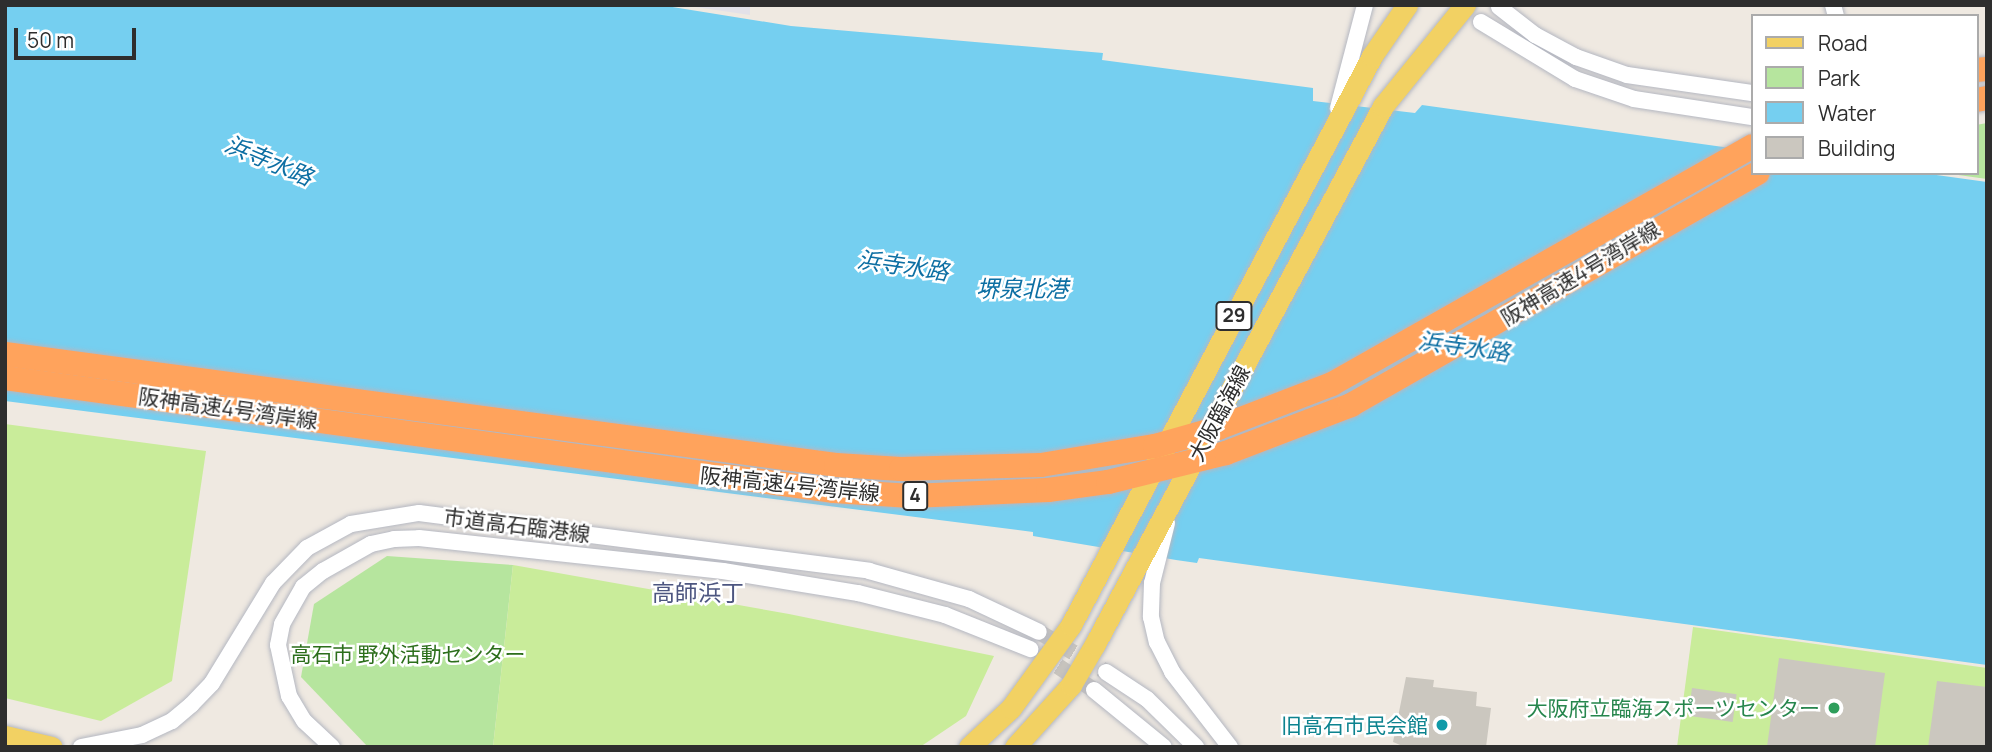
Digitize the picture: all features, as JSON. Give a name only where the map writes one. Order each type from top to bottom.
[{"type":"highway","name":"阪神高速4号湾岸線","points":[[5,354],[836,465],[951,469],[1041,465],[1168,442],[1332,384],[1750,147]]},
{"type":"highway","name":"阪神高速4号湾岸線","points":[[5,378],[834,491],[911,496],[1048,490],[1108,482],[1226,453],[1351,405],[1754,175]]},
{"type":"main road","name":"大阪臨海線","points":[[969,747],[1011,708],[1054,653],[1331,132],[1344,100],[1407,5]]},
{"type":"main road","name":"大阪臨海線","points":[[1015,747],[1071,685],[1158,537],[1177,493],[1383,106],[1465,5]]},
{"type":"main road","points":[[5,736],[52,747]]},
{"type":"street","points":[[1344,100],[1365,5]]},
{"type":"street","points":[[1499,7],[1535,35],[1576,57],[1627,75],[1750,93]]},
{"type":"street","points":[[1481,22],[1575,79],[1634,99],[1750,117]]},
{"type":"street","name":"市道高石臨港線","points":[[81,747],[142,735],[172,721],[191,705],[212,683],[273,583],[315,542],[351,524],[419,513],[869,571],[968,599],[1039,632]]},
{"type":"street","points":[[1158,537],[1151,618],[1157,642],[1172,672],[1230,747]]},
{"type":"street","name":"市道高石臨港線","points":[[331,747],[304,721],[289,696],[278,645],[282,624],[303,587],[323,571],[371,544],[394,540],[419,538],[723,571],[858,593],[945,615],[1030,649]]},
{"type":"street","points":[[1106,672],[1147,699],[1196,747]]},
{"type":"street","points":[[1094,690],[1164,747]]},
{"type":"shaded area","points":[[682,5],[750,5],[750,15]]},
{"type":"green space","points":[[1987,123],[1987,179],[1958,175],[1978,175],[1978,125]]},
{"type":"green space","points":[[5,424],[206,451],[172,681],[101,721],[5,698]]},
{"type":"green space","name":"高石市 野外活動センター","points":[[387,556],[513,565],[493,747],[368,747],[301,677],[314,604]]},
{"type":"green space","points":[[513,565],[789,614],[994,656],[966,716],[920,747],[493,747]]},
{"type":"green space","name":"大阪府立臨海スポーツセンター","points":[[1693,627],[1987,668],[1987,747],[1677,747]]},
{"type":"water","name":"堺泉北港","points":[[5,5],[660,5],[791,26],[1103,53],[1102,60],[1313,88],[1313,101],[1415,113],[1422,105],[1750,151],[1750,175],[1936,175],[1987,182],[1987,665],[1199,558],[1197,563],[1033,536],[1033,532],[5,401]]},
{"type":"building","points":[[1779,658],[1885,673],[1875,747],[1767,747]]},
{"type":"building","name":"旧高石市民会館","points":[[1406,677],[1434,680],[1433,687],[1477,692],[1476,706],[1491,708],[1486,747],[1405,747],[1393,742]]},
{"type":"building","points":[[1937,681],[1987,687],[1987,747],[1928,747]]},
{"type":"building","points":[[1692,688],[1737,694],[1733,722],[1688,716]]},
{"type":"tunnel","points":[[1039,632],[1106,672]]},
{"type":"tunnel","points":[[1038,653],[1094,690]]},
{"type":"place","name":"大阪府立臨海スポーツセンター","points":[[1834,708]]},
{"type":"place","name":"旧高石市民会館","points":[[1442,725]]},
{"type":"district","name":"高師浜丁","points":[[698,592]]},
{"type":"water label","name":"浜寺水路","points":[[269,160]]},
{"type":"water label","name":"浜寺水路","points":[[903,265]]},
{"type":"water label","name":"浜寺水路","points":[[1464,346]]}]
